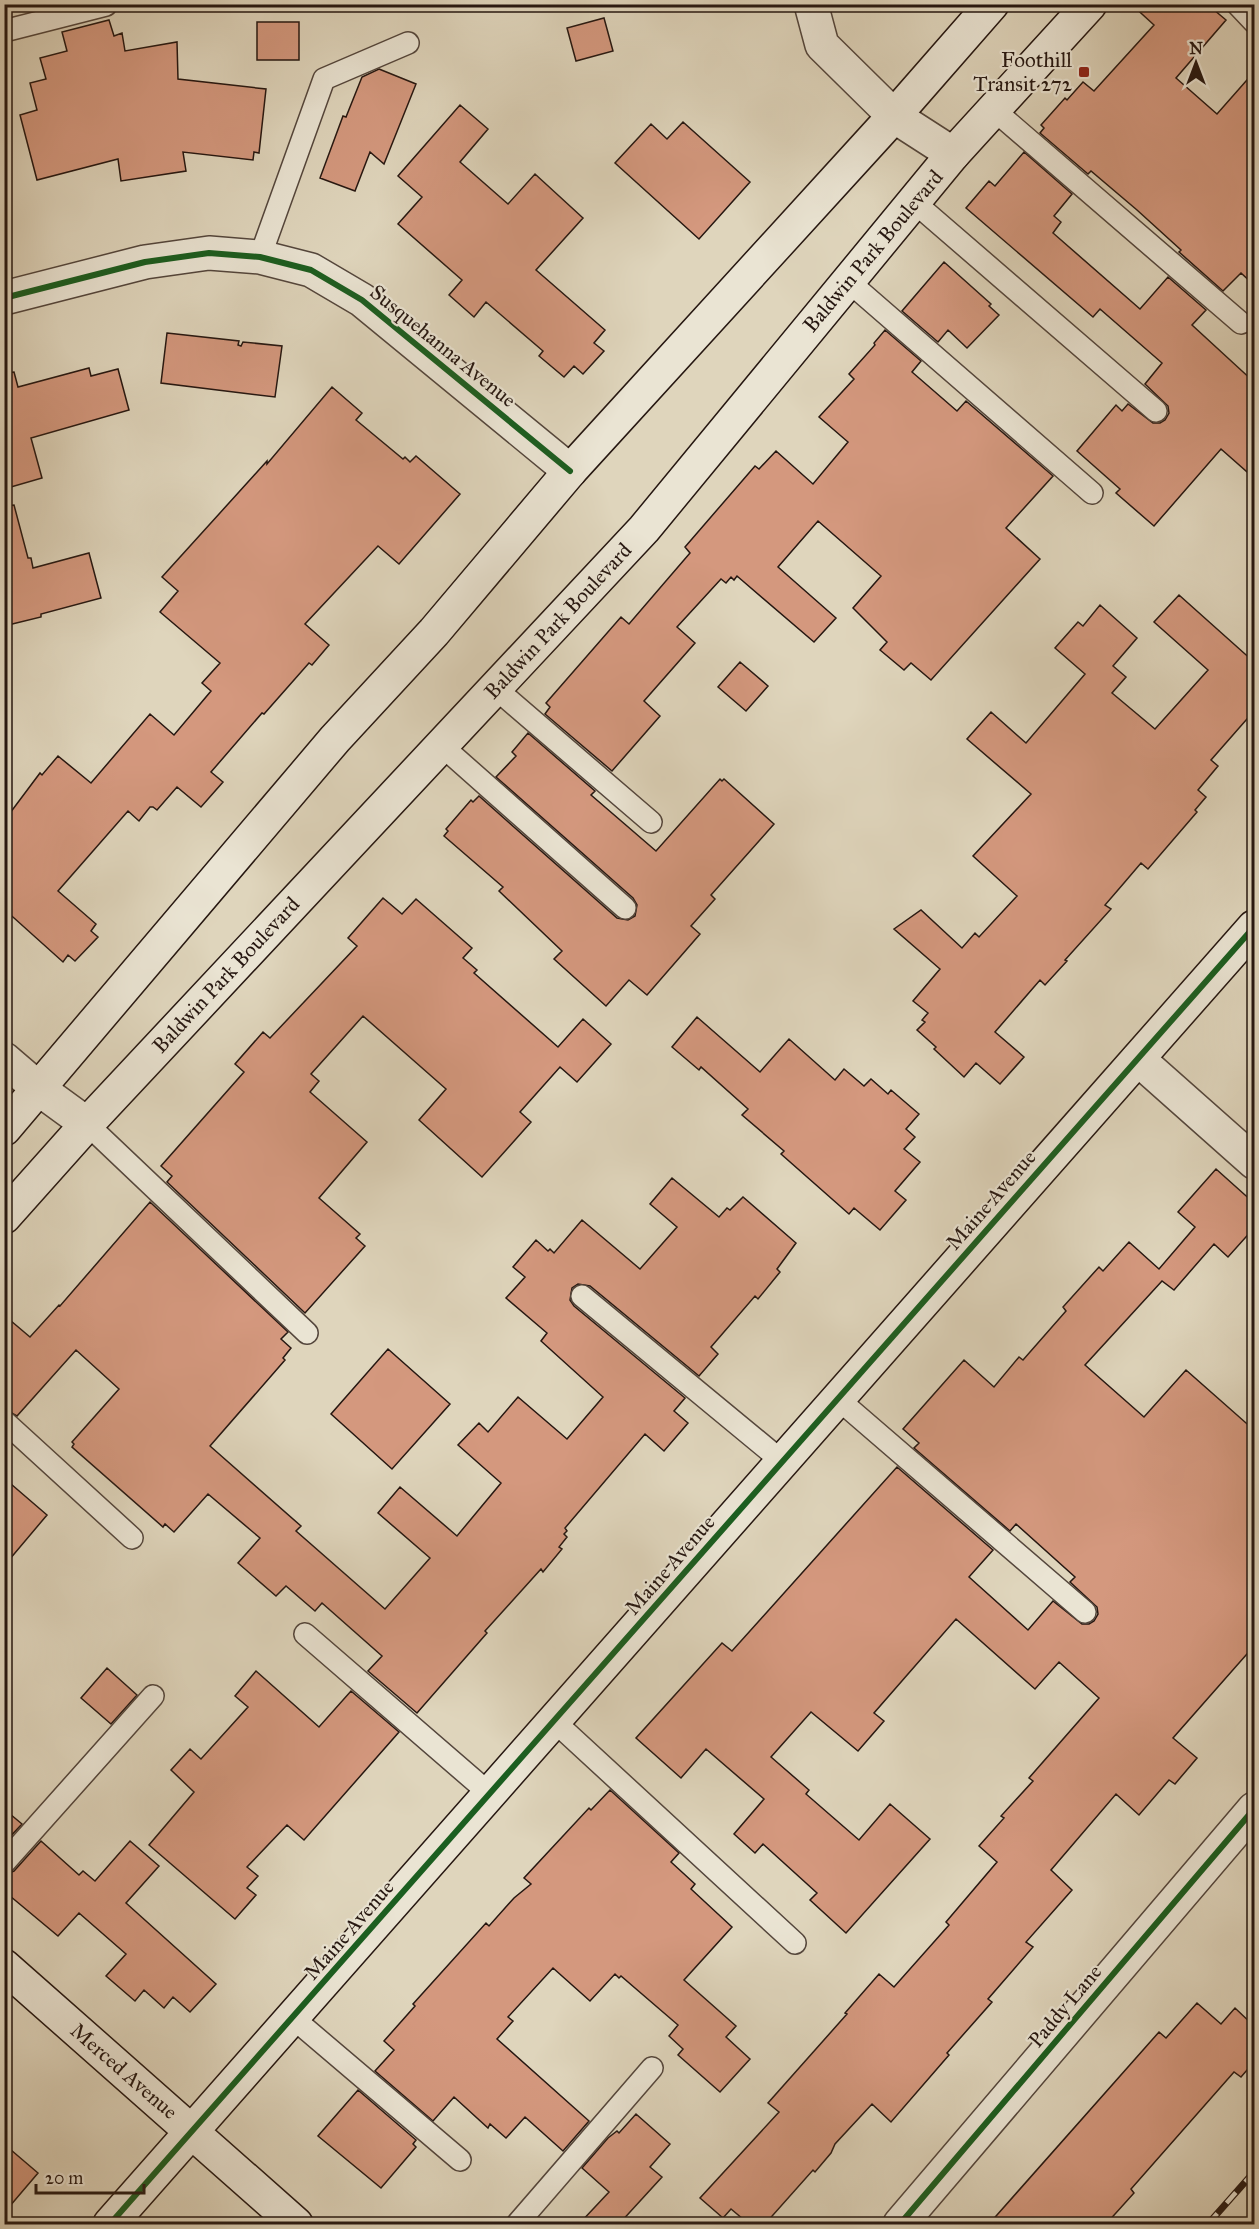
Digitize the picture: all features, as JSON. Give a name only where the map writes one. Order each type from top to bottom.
[{"type":"main road","points":[[811,4],[822,45],[894,116],[953,154]]},
{"type":"main road","points":[[4,1129],[335,739],[434,632],[570,471],[894,116],[992,4]]},
{"type":"main road","name":"Baldwin Park Boulevard","points":[[4,1217],[87,1124],[644,529],[953,154],[1089,4]]},
{"type":"main road","name":"Susquehanna Avenue","points":[[4,298],[145,262],[209,253],[260,257],[311,270],[362,300],[570,471]]},
{"type":"main road","name":"Maine Avenue","points":[[110,2224],[1254,927]]},
{"type":"main road","points":[[4,1059],[39,1089],[87,1124]]},
{"type":"main road","points":[[1138,1059],[1254,1162]]},
{"type":"main road","name":"Paddy Lane","points":[[900,2224],[1254,1809]]},
{"type":"main road","name":"Merced Avenue","points":[[4,1966],[296,2224]]},
{"type":"lane","points":[[1237,4],[1254,22]]},
{"type":"lane","points":[[4,31],[106,5]]},
{"type":"lane","points":[[260,257],[324,79],[408,43]]},
{"type":"lane","points":[[994,110],[1241,323]]},
{"type":"lane","points":[[914,202],[1156,411]]},
{"type":"lane","points":[[848,281],[1092,493]]},
{"type":"lane","points":[[495,688],[651,822]]},
{"type":"lane","points":[[441,745],[626,908]]},
{"type":"lane","points":[[87,1124],[307,1333]]},
{"type":"lane","points":[[582,1296],[783,1462]]},
{"type":"lane","points":[[838,1399],[1085,1612]]},
{"type":"lane","points":[[4,1421],[132,1538]]},
{"type":"lane","points":[[305,1634],[490,1794]]},
{"type":"lane","points":[[4,1863],[153,1696]]},
{"type":"lane","points":[[555,1721],[795,1943]]},
{"type":"lane","points":[[293,2018],[460,2160]]},
{"type":"lane","points":[[517,2224],[652,2068]]},
{"type":"building","points":[[1131,4],[1207,4],[1226,20],[1176,78],[1217,114],[1254,72],[1254,285],[1241,273],[1223,291],[1137,210],[1091,171],[1088,174],[1040,133],[1044,128],[1041,125],[1065,98],[1067,100],[1083,82],[1094,91],[1154,25]]},
{"type":"building","points":[[604,18],[613,51],[576,61],[567,28]]},
{"type":"building","points":[[109,20],[114,36],[122,33],[125,51],[177,42],[178,79],[266,89],[259,153],[254,152],[253,160],[183,152],[186,171],[121,181],[118,159],[37,180],[20,115],[37,110],[30,83],[46,79],[40,58],[67,51],[62,32]]},
{"type":"building","points":[[257,22],[299,22],[299,60],[257,60]]},
{"type":"building","points":[[379,69],[416,84],[384,164],[370,152],[355,191],[320,178],[343,116],[346,117],[362,77]]},
{"type":"building","points":[[460,105],[488,129],[460,162],[508,204],[535,174],[583,218],[536,270],[605,330],[594,343],[604,351],[583,374],[574,366],[564,377],[539,356],[543,351],[486,302],[474,317],[449,295],[462,280],[398,224],[422,197],[398,176]]},
{"type":"building","points":[[683,122],[750,182],[699,239],[615,163],[651,124],[667,139]]},
{"type":"building","points":[[1024,152],[1072,194],[1054,216],[1061,222],[1053,233],[1140,309],[1168,277],[1206,310],[1192,325],[1254,382],[1254,478],[1221,449],[1154,526],[1116,493],[1120,489],[1077,451],[1116,405],[1122,411],[1128,404],[1153,423],[1165,420],[1169,413],[1168,406],[1145,384],[1162,363],[1100,309],[1093,317],[966,208],[989,181],[995,186]]},
{"type":"building","points":[[944,262],[991,304],[989,306],[999,315],[967,348],[948,330],[938,342],[902,311]]},
{"type":"building","points":[[885,330],[921,361],[912,372],[957,411],[966,401],[1053,476],[1006,528],[1040,559],[931,680],[911,663],[904,670],[880,650],[887,642],[853,608],[881,576],[818,521],[778,567],[836,618],[814,642],[737,576],[734,580],[731,577],[726,583],[721,579],[677,627],[695,643],[644,701],[660,716],[612,771],[545,714],[550,707],[546,703],[621,617],[629,624],[690,553],[685,547],[755,466],[759,469],[776,451],[813,484],[848,442],[819,417],[854,379],[849,374]]},
{"type":"building","points":[[167,333],[239,341],[238,345],[241,346],[243,342],[282,346],[275,397],[161,383]]},
{"type":"building","points":[[89,368],[91,376],[118,369],[129,410],[31,438],[42,478],[4,489],[4,373],[14,372],[18,387]]},
{"type":"building","points":[[332,387],[362,413],[356,420],[403,459],[405,457],[410,462],[416,456],[460,494],[399,564],[378,546],[305,624],[329,645],[312,665],[309,663],[264,714],[262,713],[211,772],[223,782],[201,807],[177,787],[157,810],[150,807],[139,821],[128,811],[58,891],[96,924],[91,931],[98,937],[75,961],[68,955],[63,962],[4,909],[4,821],[40,773],[42,775],[58,756],[91,783],[150,714],[174,735],[211,691],[202,683],[220,663],[160,612],[178,591],[162,577],[267,461],[267,464]]},
{"type":"building","points":[[14,505],[28,558],[31,558],[33,568],[89,553],[101,598],[4,626],[4,506]]},
{"type":"building","points":[[1179,595],[1254,662],[1254,711],[1211,760],[1218,766],[1198,790],[1206,797],[1195,810],[1197,812],[1148,869],[1141,863],[1105,905],[1111,909],[1065,960],[1067,961],[1045,985],[1040,980],[995,1032],[1024,1057],[1000,1084],[976,1063],[964,1077],[917,1030],[925,1022],[922,1020],[928,1013],[913,1001],[940,969],[894,929],[921,910],[962,948],[975,933],[979,937],[1017,896],[973,856],[1031,794],[967,739],[991,712],[1026,743],[1085,674],[1055,648],[1078,622],[1083,626],[1100,605],[1137,638],[1113,666],[1126,677],[1112,693],[1155,729],[1208,670],[1154,622]]},
{"type":"building","points":[[740,662],[768,686],[746,711],[718,687]]},
{"type":"building","points":[[528,733],[595,791],[591,795],[656,851],[720,779],[722,781],[724,779],[774,824],[711,895],[715,899],[691,926],[700,934],[647,995],[629,980],[606,1006],[554,959],[562,951],[499,891],[503,887],[444,836],[448,831],[446,829],[471,800],[473,802],[479,796],[617,918],[628,920],[635,916],[637,905],[633,898],[496,777],[516,756],[512,752]]},
{"type":"building","points":[[383,898],[402,914],[416,899],[472,948],[463,958],[477,970],[474,973],[558,1047],[583,1019],[611,1044],[577,1082],[560,1067],[520,1112],[531,1122],[482,1177],[419,1120],[446,1089],[363,1016],[311,1074],[319,1081],[310,1092],[367,1142],[319,1198],[360,1234],[356,1238],[365,1246],[305,1313],[167,1182],[172,1176],[161,1166],[244,1072],[235,1064],[263,1032],[270,1038],[357,946],[348,938]]},
{"type":"building","points":[[697,1017],[760,1072],[789,1039],[835,1080],[844,1069],[864,1086],[871,1079],[888,1094],[891,1090],[919,1114],[906,1129],[915,1137],[904,1149],[920,1162],[895,1191],[906,1200],[880,1230],[854,1208],[849,1214],[781,1154],[784,1151],[742,1115],[748,1109],[701,1067],[699,1070],[672,1047]]},
{"type":"building","points":[[1216,1169],[1254,1203],[1254,1228],[1228,1257],[1214,1244],[1174,1290],[1162,1281],[1085,1365],[1144,1417],[1186,1370],[1254,1430],[1254,1646],[1173,1738],[1197,1758],[1175,1784],[1169,1780],[1139,1815],[1116,1794],[1051,1870],[1072,1890],[1026,1942],[1033,1947],[988,1999],[992,2002],[891,2122],[872,2104],[835,2144],[831,2153],[815,2172],[813,2170],[765,2224],[749,2224],[731,2209],[723,2218],[700,2198],[779,2112],[768,2103],[847,2014],[845,2013],[879,1974],[894,1987],[949,1925],[946,1922],[997,1862],[979,1846],[1004,1818],[1001,1816],[1033,1781],[1029,1778],[1099,1698],[1059,1662],[1035,1689],[956,1619],[874,1713],[884,1721],[858,1751],[811,1712],[771,1757],[809,1790],[806,1794],[859,1840],[890,1804],[930,1839],[846,1933],[810,1900],[817,1893],[763,1844],[755,1853],[734,1834],[764,1799],[706,1749],[681,1778],[636,1738],[722,1643],[732,1651],[897,1467],[993,1550],[969,1577],[1028,1630],[1053,1601],[1082,1624],[1094,1621],[1098,1614],[1097,1607],[1070,1582],[1075,1577],[1016,1524],[1010,1531],[914,1448],[919,1443],[903,1429],[964,1360],[994,1387],[1019,1357],[1023,1360],[1066,1311],[1063,1307],[1099,1267],[1103,1271],[1129,1242],[1159,1269],[1195,1227],[1178,1212]]},
{"type":"building","points":[[672,1178],[719,1217],[743,1197],[796,1243],[777,1269],[780,1272],[758,1299],[755,1296],[711,1347],[718,1354],[699,1376],[590,1286],[578,1284],[572,1288],[570,1300],[574,1306],[685,1398],[674,1411],[688,1423],[664,1451],[645,1434],[565,1528],[567,1531],[564,1534],[567,1537],[559,1547],[562,1549],[543,1572],[541,1569],[485,1631],[487,1633],[417,1713],[368,1671],[382,1656],[322,1603],[315,1611],[286,1586],[276,1596],[238,1563],[260,1538],[208,1494],[174,1532],[165,1524],[163,1527],[72,1447],[74,1444],[72,1442],[119,1389],[76,1350],[17,1416],[4,1409],[4,1315],[30,1337],[60,1306],[150,1202],[288,1332],[281,1339],[291,1348],[283,1358],[285,1360],[210,1446],[301,1526],[296,1531],[385,1609],[430,1558],[378,1513],[400,1487],[457,1536],[501,1483],[458,1445],[479,1423],[488,1432],[518,1397],[567,1439],[603,1397],[541,1341],[547,1333],[506,1298],[525,1277],[513,1267],[536,1240],[548,1251],[550,1249],[554,1253],[582,1220],[640,1269],[677,1227],[650,1204]]},
{"type":"building","points":[[388,1349],[450,1404],[392,1469],[331,1414]]},
{"type":"building","points":[[4,1478],[47,1515],[4,1566]]},
{"type":"building","points":[[107,1668],[137,1695],[111,1724],[81,1698]]},
{"type":"building","points":[[256,1671],[319,1727],[351,1691],[399,1732],[304,1840],[287,1825],[247,1867],[258,1876],[247,1888],[256,1895],[235,1919],[149,1845],[194,1792],[171,1770],[190,1749],[201,1759],[248,1707],[235,1696]]},
{"type":"building","points":[[610,1790],[679,1853],[671,1862],[695,1884],[691,1889],[732,1927],[684,1980],[736,2026],[726,2037],[750,2059],[720,2092],[678,2055],[683,2049],[669,2036],[678,2025],[621,1976],[619,1978],[615,1974],[590,2001],[553,1968],[508,2017],[513,2021],[497,2039],[589,2121],[563,2151],[525,2117],[506,2138],[490,2124],[488,2128],[454,2097],[433,2121],[375,2071],[394,2050],[384,2041],[415,2006],[413,2004],[486,1923],[489,1926],[514,1898],[531,1884],[524,1878],[589,1808],[591,1810]]},
{"type":"building","points":[[4,1809],[22,1824],[4,1843]]},
{"type":"building","points":[[41,1841],[79,1875],[83,1871],[95,1881],[130,1841],[159,1866],[126,1903],[216,1984],[190,2012],[173,1997],[164,2008],[144,1990],[135,2001],[106,1976],[126,1954],[79,1913],[58,1936],[4,1891],[4,1875],[14,1871]]},
{"type":"building","points":[[1197,2003],[1221,2024],[1235,2008],[1254,2026],[1254,2062],[1241,2077],[1234,2072],[1131,2189],[1134,2193],[1106,2224],[989,2224],[1159,2032],[1166,2038]]},
{"type":"building","points":[[358,2090],[416,2140],[413,2144],[416,2147],[381,2188],[318,2136]]},
{"type":"building","points":[[636,2114],[670,2144],[650,2167],[662,2177],[619,2224],[579,2224],[609,2192],[582,2168],[608,2138],[617,2131],[619,2133]]},
{"type":"building","points":[[4,2144],[38,2173],[4,2213]]},
{"type":"railway","points":[[1208,2224],[1254,2172]]},
{"type":"cycle path","points":[[4,298],[145,262],[209,253],[260,257],[311,270],[362,300],[570,471]]},
{"type":"cycle path","points":[[110,2224],[1254,927]]},
{"type":"cycle path","points":[[900,2224],[1254,1809]]},
{"type":"place","name":"Foothill Transit 272","points":[[1084,72]]}]
